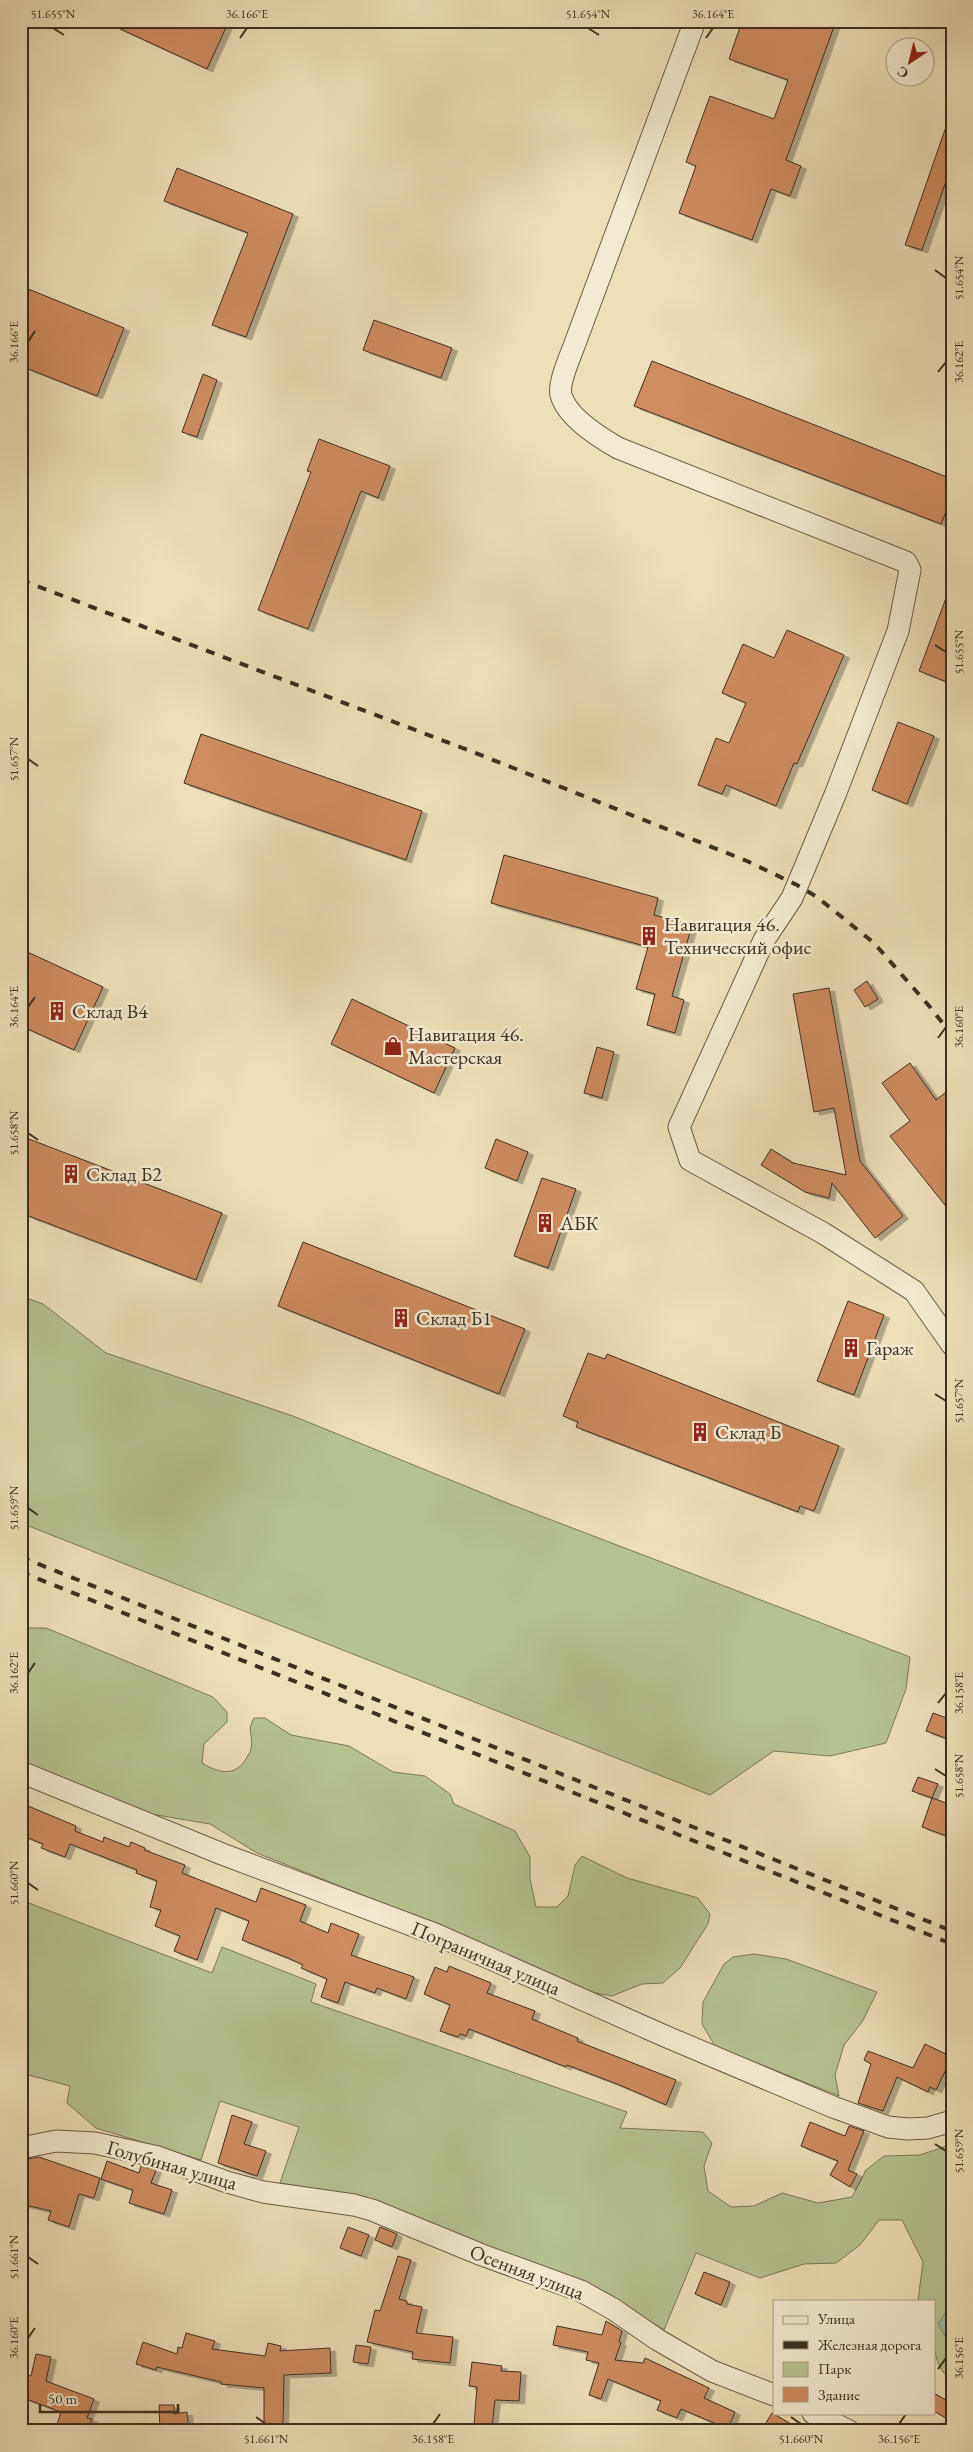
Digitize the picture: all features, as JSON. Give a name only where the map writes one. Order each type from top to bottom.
[{"type":"street","points":[[695,21],[574,346],[564,375],[561,394],[572,412],[592,432],[618,448],[906,562],[910,570],[898,631],[835,795],[792,898],[764,940],[679,1126],[690,1160],[823,1233],[914,1291],[952,1345]]},
{"type":"street","name":"Пограничная улица","points":[[21,1772],[222,1854],[435,1934],[668,2037],[833,2107],[888,2127],[908,2130],[928,2128],[952,2121]]},
{"type":"street","name":"Голубиная улица","points":[[21,2148],[56,2141],[95,2143],[158,2157],[227,2182],[263,2192]]},
{"type":"street","name":"Осенняя улица","points":[[263,2192],[372,2210],[482,2255],[581,2291],[613,2309],[658,2340],[712,2371],[773,2395]]},
{"type":"street","points":[[815,2414],[849,2431]]},
{"type":"green space","points":[[21,1296],[43,1304],[106,1353],[293,1416],[507,1503],[910,1657],[906,1689],[886,1743],[830,1756],[774,1751],[710,1795],[21,1523]]},
{"type":"green space","points":[[46,1628],[213,1697],[227,1712],[227,1722],[204,1744],[202,1763],[214,1769],[226,1772],[237,1769],[242,1765],[251,1750],[250,1730],[254,1718],[265,1718],[291,1735],[349,1746],[393,1772],[425,1776],[450,1794],[454,1804],[515,1831],[530,1857],[530,1879],[536,1907],[557,1907],[568,1896],[575,1865],[582,1856],[627,1878],[698,1898],[710,1914],[708,1924],[680,1968],[663,1983],[642,1984],[612,1996],[590,1992],[445,1928],[257,1853],[210,1824],[145,1813],[21,1762],[21,1629]]},
{"type":"green space","points":[[21,1900],[212,1973],[222,1947],[316,1984],[311,2002],[627,2112],[620,2128],[703,2132],[712,2143],[704,2166],[708,2191],[731,2207],[754,2206],[782,2193],[818,2203],[852,2197],[866,2170],[884,2156],[920,2155],[952,2144],[952,2379],[944,2373],[936,2355],[936,2300],[918,2300],[923,2262],[902,2220],[879,2220],[860,2245],[836,2263],[804,2264],[760,2278],[696,2253],[664,2330],[583,2281],[484,2247],[360,2196],[280,2183],[299,2127],[220,2101],[201,2160],[96,2128],[67,2103],[70,2086],[21,2073]]},
{"type":"green space","points":[[754,1954],[786,1959],[877,1992],[862,2022],[844,2045],[835,2075],[839,2096],[715,2046],[702,2024],[703,2002],[724,1964],[733,1957]]},
{"type":"shaded area","points":[[952,2225],[952,2349],[938,2323],[946,2311],[950,2298],[951,2284],[946,2246],[947,2235]]},
{"type":"building","points":[[103,21],[229,21],[207,69]]},
{"type":"building","points":[[742,21],[836,21],[786,160],[801,166],[790,196],[771,189],[752,240],[679,213],[696,166],[686,162],[710,96],[774,119],[788,80],[729,59]]},
{"type":"building","points":[[949,118],[952,119],[952,164],[922,250],[905,245]]},
{"type":"building","points":[[177,168],[293,214],[246,337],[212,325],[248,233],[164,201]]},
{"type":"building","points":[[21,286],[124,328],[97,396],[21,366]]},
{"type":"building","points":[[374,320],[452,348],[441,378],[363,350]]},
{"type":"building","points":[[652,361],[952,479],[952,497],[941,524],[634,406]]},
{"type":"building","points":[[203,374],[217,380],[197,437],[182,432]]},
{"type":"building","points":[[319,439],[390,466],[378,498],[361,491],[308,629],[258,610],[311,472],[307,471]]},
{"type":"building","points":[[950,587],[952,587],[952,684],[919,671]]},
{"type":"building","points":[[787,630],[844,655],[797,764],[794,763],[776,806],[726,785],[722,794],[698,785],[716,738],[729,743],[746,703],[722,693],[743,644],[774,658]]},
{"type":"building","points":[[898,722],[934,736],[907,804],[872,790]]},
{"type":"building","points":[[201,734],[422,811],[406,860],[184,783]]},
{"type":"building","name":"Навигация 46. Технический офис","points":[[504,855],[658,898],[654,915],[692,925],[672,996],[684,1000],[675,1033],[647,1025],[655,994],[636,989],[648,947],[491,903]]},
{"type":"building","name":"Склад В4","points":[[21,949],[103,987],[74,1050],[21,1026]]},
{"type":"building","points":[[867,981],[878,999],[865,1007],[854,990]]},
{"type":"building","points":[[829,988],[860,1161],[903,1216],[875,1238],[832,1183],[829,1198],[805,1192],[761,1165],[771,1149],[793,1163],[846,1175],[834,1108],[814,1112],[793,994]]},
{"type":"building","name":"Навигация 46. Мастерская","points":[[352,999],[455,1048],[434,1093],[331,1044]]},
{"type":"building","points":[[597,1047],[614,1052],[602,1098],[584,1093]]},
{"type":"building","points":[[910,1063],[936,1100],[946,1092],[952,1100],[952,1214],[890,1136],[910,1121],[882,1083]]},
{"type":"building","name":"Склад Б2","points":[[21,1136],[222,1213],[196,1280],[21,1213]]},
{"type":"building","points":[[496,1139],[528,1152],[517,1181],[485,1168]]},
{"type":"building","name":"АБК","points":[[542,1178],[576,1189],[548,1268],[514,1256]]},
{"type":"building","name":"Склад Б1","points":[[303,1242],[525,1329],[499,1394],[278,1306]]},
{"type":"building","name":"Гараж","points":[[848,1301],[884,1315],[854,1395],[817,1381]]},
{"type":"building","name":"Склад Б","points":[[588,1353],[605,1359],[607,1354],[839,1446],[814,1511],[800,1506],[798,1512],[576,1427],[578,1422],[563,1416]]},
{"type":"building","points":[[933,1713],[952,1720],[948,1739],[926,1731]]},
{"type":"building","points":[[918,1777],[938,1784],[932,1798],[912,1791]]},
{"type":"building","points":[[932,1798],[952,1805],[952,1838],[922,1827]]},
{"type":"building","points":[[21,1803],[76,1826],[75,1831],[103,1842],[104,1837],[129,1847],[131,1842],[145,1848],[144,1850],[185,1865],[182,1873],[256,1902],[261,1888],[306,1905],[300,1921],[328,1933],[331,1923],[359,1934],[351,1955],[414,1977],[406,1999],[377,1988],[375,1993],[345,1982],[338,2003],[321,1997],[327,1979],[301,1968],[303,1965],[288,1958],[242,1940],[249,1921],[216,1908],[197,1960],[174,1951],[180,1936],[155,1926],[161,1910],[150,1907],[157,1881],[136,1873],[137,1870],[70,1844],[65,1857],[41,1848],[43,1844],[21,1835]]},
{"type":"building","points":[[449,1966],[491,1983],[487,1993],[535,2011],[532,2019],[578,2038],[577,2041],[676,2080],[666,2105],[617,2084],[567,2065],[566,2067],[469,2029],[466,2036],[460,2034],[458,2037],[440,2031],[450,2005],[424,1994],[435,1967],[447,1972]]},
{"type":"building","points":[[925,2044],[952,2057],[936,2090],[930,2087],[928,2092],[897,2077],[883,2111],[858,2103],[871,2064],[864,2060],[868,2051],[913,2068]]},
{"type":"building","points":[[232,2115],[252,2122],[244,2144],[266,2151],[257,2176],[218,2163]]},
{"type":"building","points":[[810,2122],[845,2136],[849,2126],[864,2131],[848,2170],[857,2174],[850,2187],[830,2175],[838,2161],[801,2146]]},
{"type":"building","points":[[39,2157],[100,2178],[94,2198],[79,2194],[69,2227],[48,2220],[51,2211],[21,2204],[21,2160]]},
{"type":"building","points":[[107,2161],[139,2173],[141,2166],[156,2170],[151,2183],[172,2190],[164,2214],[129,2203],[133,2190],[101,2179]]},
{"type":"building","points":[[348,2227],[369,2235],[361,2256],[340,2248]]},
{"type":"building","points":[[380,2227],[397,2234],[392,2247],[375,2240]]},
{"type":"building","points":[[398,2256],[411,2260],[399,2299],[407,2301],[407,2304],[422,2307],[416,2333],[453,2337],[450,2363],[412,2359],[413,2352],[367,2342],[375,2310],[380,2311]]},
{"type":"building","points":[[704,2272],[730,2282],[721,2305],[695,2294]]},
{"type":"building","points":[[606,2321],[622,2331],[619,2342],[621,2343],[615,2360],[643,2363],[645,2358],[709,2388],[704,2398],[735,2412],[728,2429],[681,2409],[677,2418],[657,2410],[661,2401],[608,2379],[601,2399],[589,2395],[599,2363],[586,2360],[588,2352],[553,2345],[557,2326],[602,2335]]},
{"type":"building","points":[[186,2333],[215,2341],[212,2349],[265,2356],[268,2343],[281,2346],[280,2351],[330,2348],[331,2373],[284,2375],[283,2426],[264,2425],[264,2388],[221,2384],[221,2382],[157,2367],[156,2370],[136,2364],[143,2342],[177,2354],[178,2347],[182,2348]]},
{"type":"building","points":[[356,2345],[371,2347],[368,2364],[353,2362]]},
{"type":"building","points":[[36,2354],[51,2357],[46,2381],[94,2399],[87,2418],[92,2419],[88,2431],[55,2431],[61,2412],[21,2397],[21,2373],[31,2376]]},
{"type":"building","points":[[472,2362],[502,2366],[501,2371],[521,2372],[519,2401],[495,2400],[492,2427],[474,2425],[477,2387],[469,2386]]},
{"type":"building","points":[[936,2394],[952,2404],[952,2422],[936,2412]]},
{"type":"building","points":[[159,2405],[174,2405],[174,2414],[187,2412],[189,2431],[160,2431]]},
{"type":"building","points":[[772,2413],[803,2431],[761,2431]]},
{"type":"railway","points":[[21,580],[473,752],[747,861],[797,885],[817,897],[874,943],[952,1035]]},
{"type":"railway","points":[[21,1557],[952,1931]]},
{"type":"railway","points":[[21,1572],[952,1944]]},
{"type":"place","name":"Навигация 46. Технический офис","points":[[649,936]]},
{"type":"place","name":"Склад В4","points":[[57,1011]]},
{"type":"place","name":"Навигация 46. Мастерская","points":[[393,1046]]},
{"type":"place","name":"Склад Б2","points":[[71,1174]]},
{"type":"place","name":"АБК","points":[[545,1223]]},
{"type":"place","name":"Склад Б1","points":[[401,1318]]},
{"type":"place","name":"Гараж","points":[[851,1348]]},
{"type":"place","name":"Склад Б","points":[[700,1432]]}]
